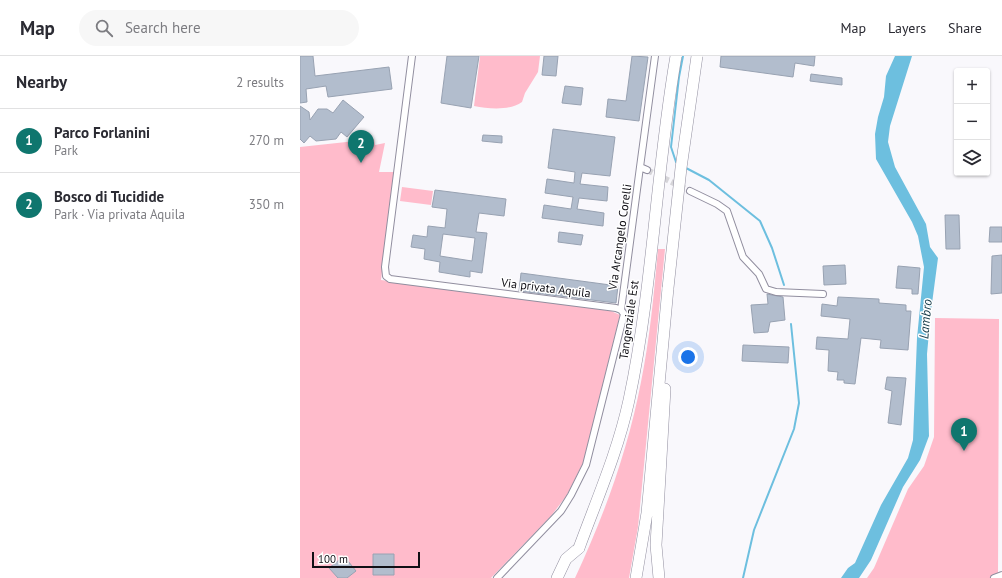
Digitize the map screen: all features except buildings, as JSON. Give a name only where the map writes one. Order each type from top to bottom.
[{"type":"highway","name":"Tangenziale Est","points":[[565,578],[579,548],[617,448],[629,400],[639,348],[662,138],[676,56]]},
{"type":"highway","points":[[659,578],[656,545],[657,458],[668,288],[682,160],[697,56]]},
{"type":"highway","points":[[636,578],[657,458]]},
{"type":"highway","points":[[557,578],[566,559],[579,548]]},
{"type":"street","name":"Via privata Aquila","points":[[412,56],[385,267],[386,276],[390,278],[621,310]]},
{"type":"street","name":"Via Arcangelo Corelli","points":[[621,310],[655,56]]},
{"type":"street","points":[[640,167],[647,170]]},
{"type":"street","points":[[690,191],[727,211],[742,255],[759,274],[766,289],[776,292],[823,294]]},
{"type":"street","points":[[497,578],[561,511],[582,473],[624,318],[621,310]]},
{"type":"street","points":[[994,578],[1002,575]]},
{"type":"shaded area","points":[[480,56],[540,56],[538,72],[525,93],[522,102],[505,108],[486,108],[474,106]]},
{"type":"shaded area","points":[[374,139],[375,145],[385,143],[379,172],[394,172],[381,280],[611,311],[620,315],[583,463],[567,495],[551,516],[491,578],[300,578],[300,147]]},
{"type":"shaded area","points":[[402,187],[433,191],[431,205],[400,201]]},
{"type":"shaded area","points":[[658,249],[665,249],[638,527],[629,578],[575,578],[596,531],[614,482],[636,407],[647,349]]},
{"type":"shaded area","points":[[935,318],[999,319],[998,578],[867,578],[874,568],[908,489],[924,466],[934,437]]},
{"type":"water","name":"Lambro","points":[[895,56],[912,56],[890,126],[888,142],[895,167],[926,224],[930,247],[938,258],[927,354],[929,436],[920,460],[903,487],[871,560],[859,578],[841,578],[848,568],[855,563],[881,505],[908,458],[913,440],[917,338],[924,267],[918,236],[912,222],[876,159],[875,134],[878,117],[884,97],[886,76]]},
{"type":"waterway","points":[[678,164],[671,147],[679,77],[683,56]]},
{"type":"waterway","points":[[686,168],[709,180],[760,221],[772,248],[784,285]]},
{"type":"waterway","points":[[743,578],[754,530],[794,429],[799,403],[791,324]]},
{"type":"tunnel","points":[[647,170],[690,191]]},
{"type":"place","name":"Bosco di Tucidide","points":[[361,163]]},
{"type":"place","name":"Parco Forlanini","points":[[964,451]]}]
